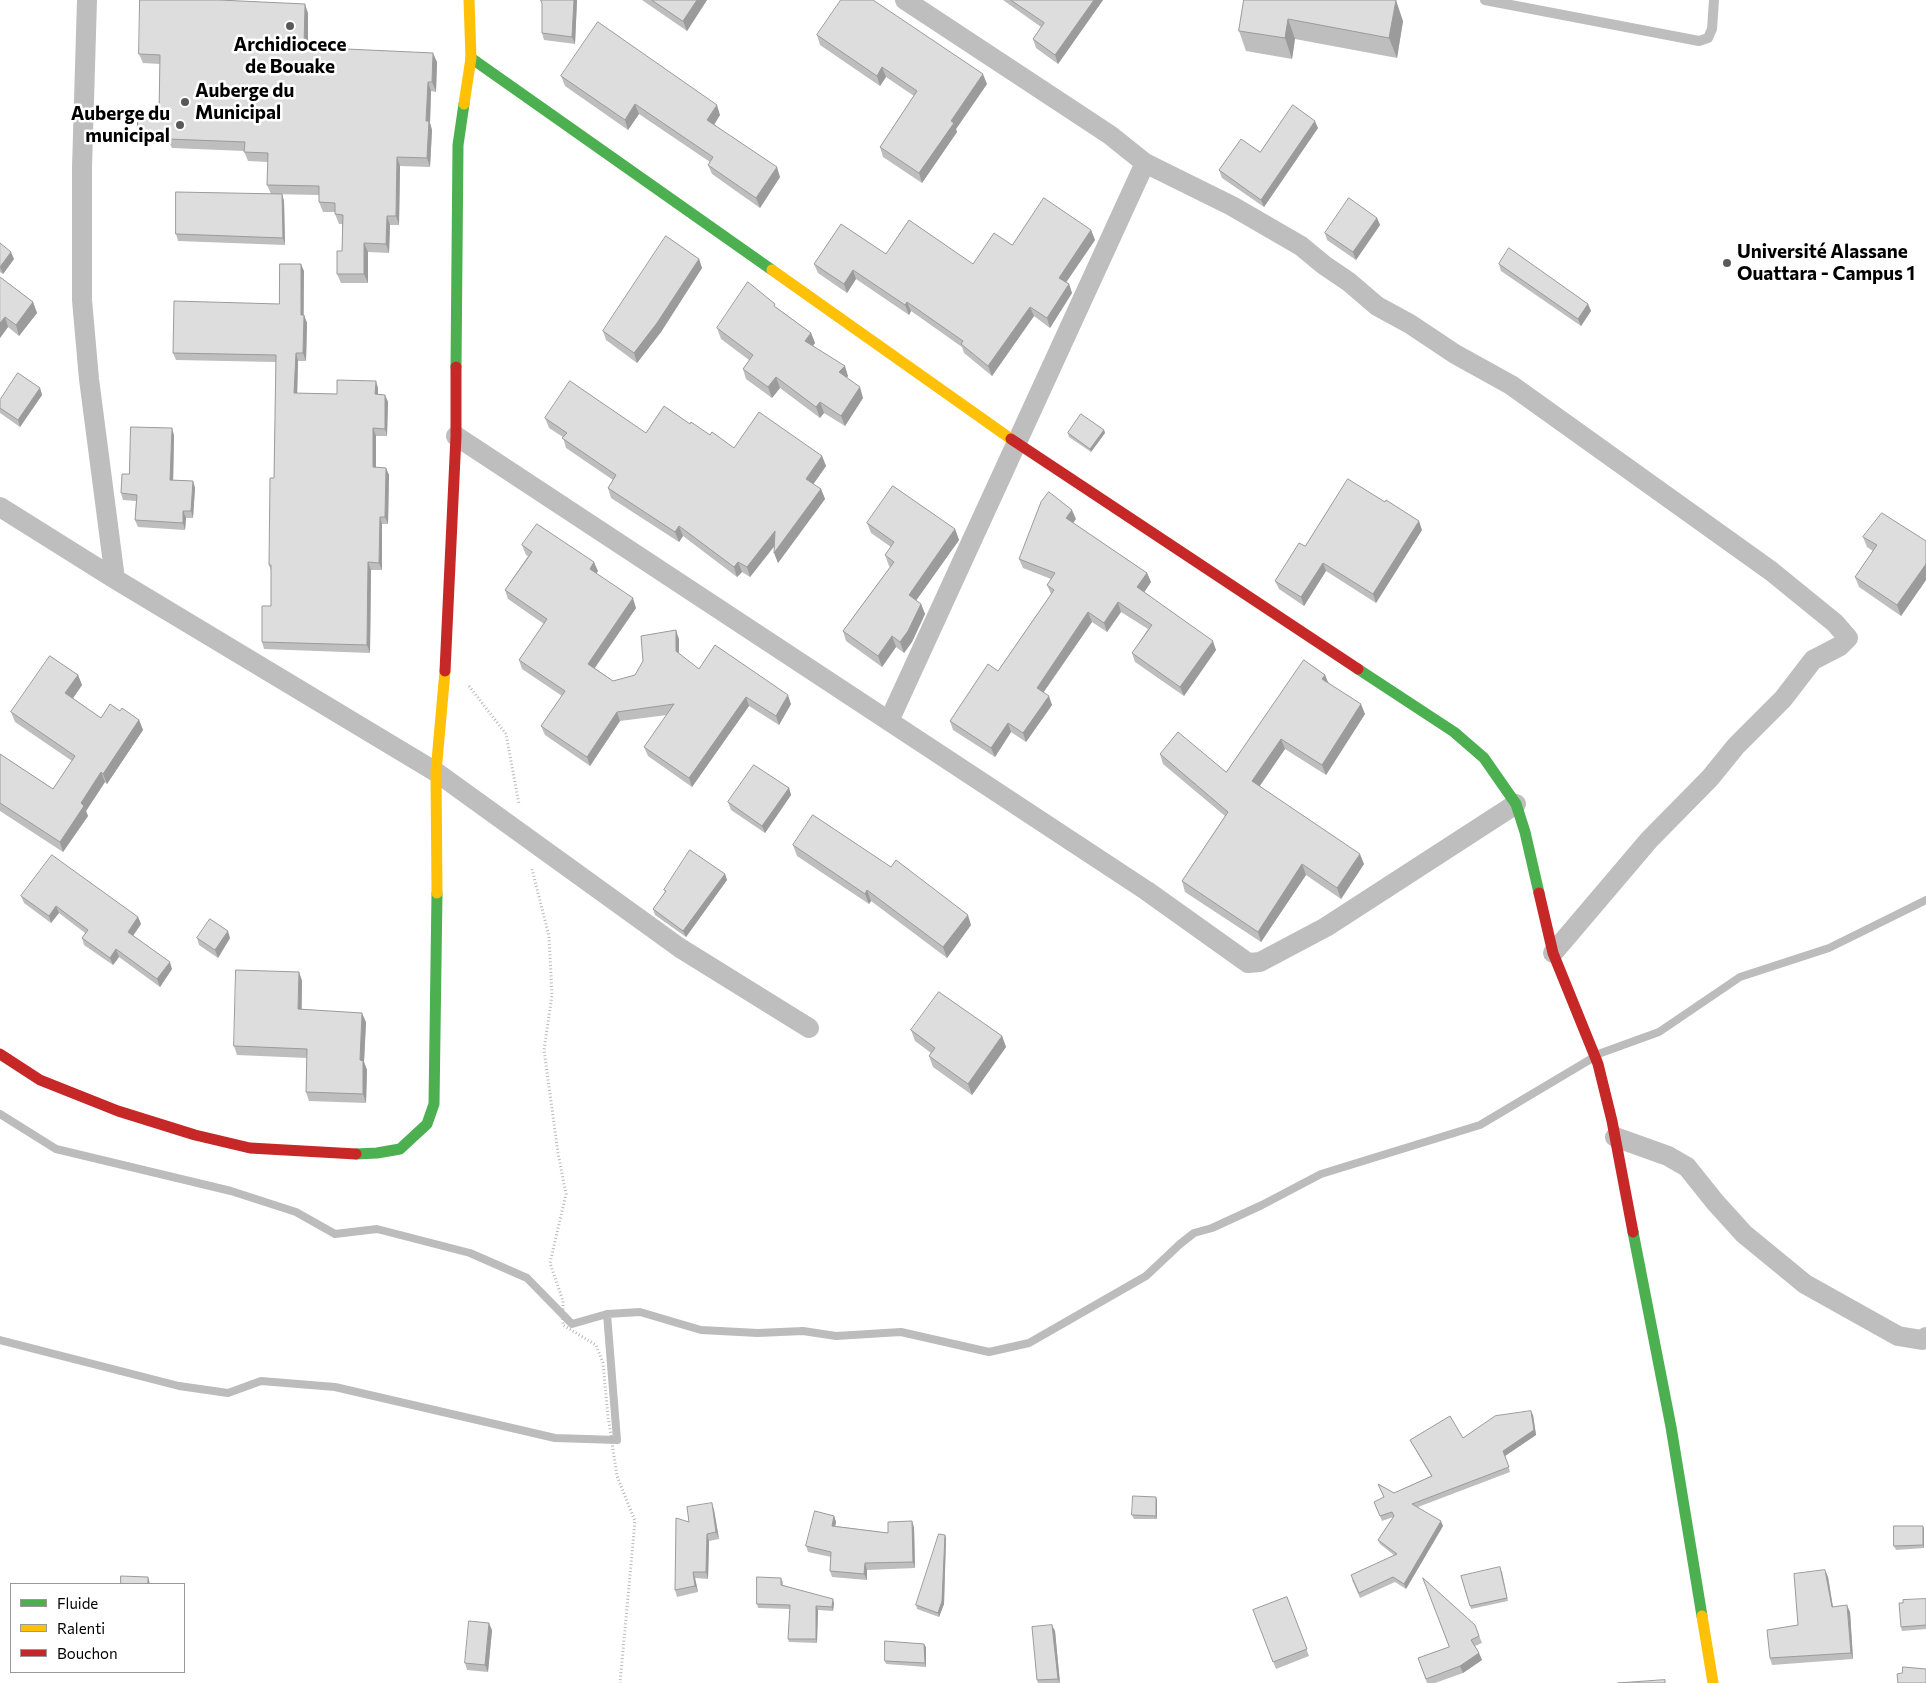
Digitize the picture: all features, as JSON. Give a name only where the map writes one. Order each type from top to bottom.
[{"type":"street","points":[[87,0],[82,168],[82,300],[89,379],[115,579]]},
{"type":"street","points":[[0,1054],[40,1080],[118,1110],[194,1134],[250,1148],[348,1154],[377,1153],[400,1149],[427,1124],[434,1104],[437,940],[436,772],[446,656],[456,436],[458,145],[471,58],[469,0]]},
{"type":"street","points":[[905,0],[1110,135],[1145,163],[1232,206],[1301,246],[1377,306],[1511,386],[1770,571],[1835,623],[1848,638],[1840,646],[1812,660],[1783,699],[1736,746],[1710,778],[1649,840],[1552,954]]},
{"type":"street","points":[[471,58],[1017,443],[1454,732],[1484,758],[1516,804],[1525,832],[1552,954],[1598,1064],[1615,1137],[1671,1426],[1713,1683]]},
{"type":"street","points":[[889,721],[1145,163]]},
{"type":"street","points":[[456,436],[1147,891],[1248,963],[1260,962],[1326,926],[1516,804]]},
{"type":"street","points":[[0,507],[115,579],[436,772],[680,948],[808,1028]]},
{"type":"street","points":[[1615,1137],[1668,1156],[1687,1167],[1744,1234],[1804,1284],[1898,1336],[1922,1340],[1926,1337]]},
{"type":"lane","points":[[1485,0],[1699,40],[1708,38],[1712,29],[1714,0]]},
{"type":"path","points":[[446,656],[506,734],[519,797],[523,835],[549,936],[552,995],[544,1050],[558,1154],[566,1194],[550,1263],[563,1301],[563,1325],[596,1345],[603,1363],[608,1416],[617,1476],[635,1521],[620,1683]]},
{"type":"building","points":[[140,0],[219,0],[305,4],[304,47],[433,53],[432,82],[428,82],[426,121],[429,121],[427,158],[397,157],[396,216],[387,216],[386,244],[364,243],[364,274],[337,274],[337,251],[342,251],[343,215],[335,214],[335,203],[319,202],[319,186],[267,185],[268,153],[244,152],[245,142],[168,139],[168,135],[137,134],[138,114],[159,115],[160,55],[139,54]]},
{"type":"building","points":[[541,0],[574,0],[572,37],[542,33]]},
{"type":"building","points":[[652,0],[697,0],[683,21]]},
{"type":"building","points":[[841,0],[873,0],[983,74],[951,121],[954,123],[919,173],[880,147],[917,91],[882,67],[877,76],[817,35]]},
{"type":"building","points":[[1011,0],[1094,0],[1055,55],[1033,39],[1044,23]]},
{"type":"building","points":[[1244,0],[1396,0],[1389,38],[1288,19],[1285,38],[1239,31]]},
{"type":"building","points":[[598,22],[717,105],[707,120],[777,167],[756,198],[708,165],[713,157],[635,104],[625,120],[561,76]]},
{"type":"building","points":[[1293,105],[1315,121],[1261,200],[1219,170],[1241,139],[1260,152]]},
{"type":"building","points":[[176,192],[282,194],[283,238],[176,234]]},
{"type":"building","points":[[1044,198],[1091,230],[1059,278],[1069,284],[1047,318],[1030,307],[988,366],[961,344],[963,341],[907,302],[905,305],[853,270],[844,284],[814,264],[841,224],[886,254],[909,220],[973,264],[994,233],[1012,245]]},
{"type":"building","points":[[1349,198],[1377,218],[1353,252],[1325,233]]},
{"type":"building","points":[[666,236],[699,259],[657,323],[634,353],[603,331]]},
{"type":"building","points":[[0,243],[11,252],[0,267]]},
{"type":"building","points":[[1509,248],[1588,304],[1578,319],[1499,264]]},
{"type":"building","points":[[280,264],[301,264],[301,315],[304,315],[303,353],[296,353],[294,393],[337,394],[337,380],[376,381],[375,394],[385,395],[385,429],[373,428],[373,467],[386,468],[385,517],[380,517],[379,563],[368,562],[367,645],[262,642],[262,606],[271,606],[271,565],[269,565],[270,478],[274,478],[276,355],[173,353],[174,301],[279,304]]},
{"type":"building","points":[[0,277],[33,302],[16,325],[5,317],[0,323]]},
{"type":"building","points":[[748,282],[775,304],[774,306],[811,333],[805,341],[845,366],[839,372],[860,387],[841,416],[820,402],[816,407],[776,377],[768,387],[743,369],[753,355],[717,328]]},
{"type":"building","points":[[18,373],[40,388],[18,420],[0,408],[0,400]]},
{"type":"building","points":[[570,381],[646,433],[664,406],[710,435],[712,432],[734,448],[759,412],[822,456],[806,479],[821,489],[774,553],[775,531],[747,567],[738,562],[734,567],[679,526],[675,532],[608,488],[616,475],[562,438],[567,433],[545,418]]},
{"type":"building","points":[[1081,414],[1104,430],[1090,449],[1068,433]]},
{"type":"building","points":[[131,427],[172,428],[170,480],[193,481],[191,511],[183,511],[183,523],[135,520],[137,495],[121,493],[122,474],[129,474]]},
{"type":"building","points":[[1348,479],[1419,521],[1373,594],[1323,563],[1301,597],[1275,581],[1299,543],[1305,546]]},
{"type":"building","points":[[893,486],[955,529],[909,595],[921,604],[908,631],[900,642],[892,636],[878,656],[843,631],[894,562],[885,555],[894,542],[867,523]]},
{"type":"building","points":[[1049,492],[1072,510],[1066,518],[1147,573],[1137,587],[1213,641],[1180,687],[1132,653],[1152,625],[1118,602],[1104,623],[1088,612],[1037,688],[1049,696],[1023,733],[1008,723],[991,748],[950,721],[988,664],[998,671],[1054,590],[1047,585],[1055,573],[1019,559],[1041,502]]},
{"type":"building","points":[[1882,513],[1926,541],[1926,564],[1897,605],[1855,577],[1877,545],[1863,537]]},
{"type":"building","points":[[537,524],[594,562],[590,569],[633,598],[588,664],[613,681],[635,675],[643,661],[641,636],[676,630],[676,651],[699,669],[715,645],[788,695],[776,716],[746,697],[689,778],[644,747],[674,704],[617,712],[587,757],[541,726],[565,691],[519,660],[547,619],[505,590],[532,552],[522,545]]},
{"type":"building","points":[[50,656],[78,675],[65,693],[101,718],[110,704],[120,711],[122,708],[139,720],[103,774],[101,772],[81,803],[84,806],[60,842],[0,803],[0,754],[53,789],[75,756],[11,712]]},
{"type":"building","points":[[1304,660],[1325,675],[1322,679],[1361,704],[1322,765],[1281,739],[1252,781],[1360,854],[1337,888],[1302,864],[1258,932],[1182,881],[1228,812],[1160,754],[1178,732],[1226,772]]},
{"type":"building","points":[[754,765],[789,788],[762,826],[728,802]]},
{"type":"building","points":[[813,815],[891,867],[896,860],[968,915],[943,947],[867,890],[865,894],[793,845]]},
{"type":"building","points":[[690,850],[725,874],[683,931],[653,909]]},
{"type":"building","points":[[52,855],[138,917],[128,932],[170,962],[157,979],[116,949],[110,958],[82,938],[88,930],[56,906],[49,916],[21,896]]},
{"type":"building","points":[[210,919],[228,931],[215,950],[197,938]]},
{"type":"building","points":[[236,970],[299,972],[298,1009],[362,1013],[360,1060],[363,1061],[363,1094],[306,1092],[307,1049],[234,1046]]},
{"type":"building","points":[[939,992],[1002,1036],[968,1084],[929,1056],[935,1048],[911,1030]]},
{"type":"building","points":[[1531,1411],[1534,1430],[1503,1451],[1509,1467],[1412,1504],[1441,1521],[1404,1584],[1393,1577],[1359,1593],[1351,1575],[1397,1554],[1378,1540],[1394,1516],[1392,1512],[1380,1516],[1374,1502],[1384,1497],[1378,1484],[1394,1493],[1432,1476],[1410,1440],[1450,1416],[1463,1438],[1495,1416]]},
{"type":"building","points":[[1133,1496],[1156,1497],[1156,1516],[1132,1515]]},
{"type":"building","points":[[712,1503],[716,1532],[707,1534],[706,1572],[693,1572],[695,1586],[675,1590],[676,1518],[689,1522],[687,1507]]},
{"type":"building","points":[[815,1511],[834,1516],[832,1526],[888,1533],[888,1522],[912,1521],[913,1562],[865,1563],[864,1574],[830,1571],[831,1552],[806,1546]]},
{"type":"building","points":[[1894,1526],[1923,1526],[1923,1545],[1894,1546]]},
{"type":"building","points":[[939,1534],[945,1535],[942,1601],[938,1613],[916,1605]]},
{"type":"building","points":[[1500,1567],[1507,1598],[1470,1606],[1461,1576]]},
{"type":"building","points":[[1825,1570],[1832,1607],[1847,1605],[1851,1653],[1770,1658],[1767,1630],[1798,1625],[1794,1574]]},
{"type":"building","points":[[121,1576],[148,1577],[148,1583],[121,1583]]},
{"type":"building","points":[[757,1577],[781,1578],[781,1585],[833,1599],[832,1607],[816,1606],[816,1639],[788,1639],[790,1605],[757,1604]]},
{"type":"building","points":[[1423,1578],[1475,1625],[1479,1636],[1471,1640],[1479,1653],[1460,1666],[1426,1679],[1418,1658],[1449,1647]]},
{"type":"building","points":[[1287,1597],[1307,1649],[1273,1662],[1253,1610]]},
{"type":"building","points":[[1926,1599],[1926,1625],[1901,1627],[1899,1603],[1903,1603],[1903,1600]]},
{"type":"building","points":[[469,1621],[489,1623],[485,1665],[465,1663]]},
{"type":"building","points":[[1052,1625],[1058,1679],[1037,1680],[1032,1627]]},
{"type":"building","points":[[885,1641],[924,1644],[925,1663],[885,1661]]},
{"type":"building","points":[[1903,1667],[1926,1669],[1926,1683],[1898,1683],[1897,1674],[1902,1673]]},
{"type":"building","points":[[1665,1680],[1665,1683],[1618,1683]]},
{"type":"waterway","points":[[0,1114],[56,1149],[231,1191],[296,1212],[335,1234],[377,1229],[470,1253],[527,1278],[572,1324],[607,1314],[640,1312],[701,1330],[758,1333],[803,1331],[836,1336],[901,1332],[989,1352],[1029,1343],[1146,1276],[1194,1233],[1212,1228],[1262,1205],[1321,1174],[1480,1125],[1601,1053],[1659,1032],[1740,977],[1829,948],[1926,900]]},
{"type":"waterway","points":[[0,1340],[179,1386],[228,1393],[261,1381],[335,1387],[555,1438],[617,1440],[607,1314]]},
{"type":"traffic: fast","points":[[471,58],[772,270]]},
{"type":"traffic: fast","points":[[456,367],[458,145],[464,104]]},
{"type":"traffic: fast","points":[[1358,669],[1454,732],[1484,758],[1516,804],[1525,832],[1539,893]]},
{"type":"traffic: fast","points":[[356,1154],[400,1149],[427,1124],[434,1104],[437,893]]},
{"type":"traffic: fast","points":[[1633,1232],[1671,1427],[1702,1616]]},
{"type":"traffic: slow","points":[[464,104],[471,58],[469,0]]},
{"type":"traffic: slow","points":[[772,270],[1011,439]]},
{"type":"traffic: slow","points":[[437,893],[436,772],[445,671]]},
{"type":"traffic: slow","points":[[1702,1616],[1713,1683]]},
{"type":"traffic: jam","points":[[445,671],[456,436],[456,367]]},
{"type":"traffic: jam","points":[[1011,439],[1358,669]]},
{"type":"traffic: jam","points":[[1539,893],[1553,953],[1598,1064],[1612,1121],[1633,1232]]},
{"type":"traffic: jam","points":[[0,1054],[40,1080],[118,1111],[195,1135],[250,1148],[356,1154]]},
{"type":"place","name":"Archidiocece de Bouake","points":[[290,26]]},
{"type":"place","name":"Auberge du Municipal","points":[[185,102]]},
{"type":"place","name":"Auberge du municipal","points":[[180,125]]},
{"type":"place","name":"Université Alassane Ouattara - Campus 1","points":[[1727,263]]}]
